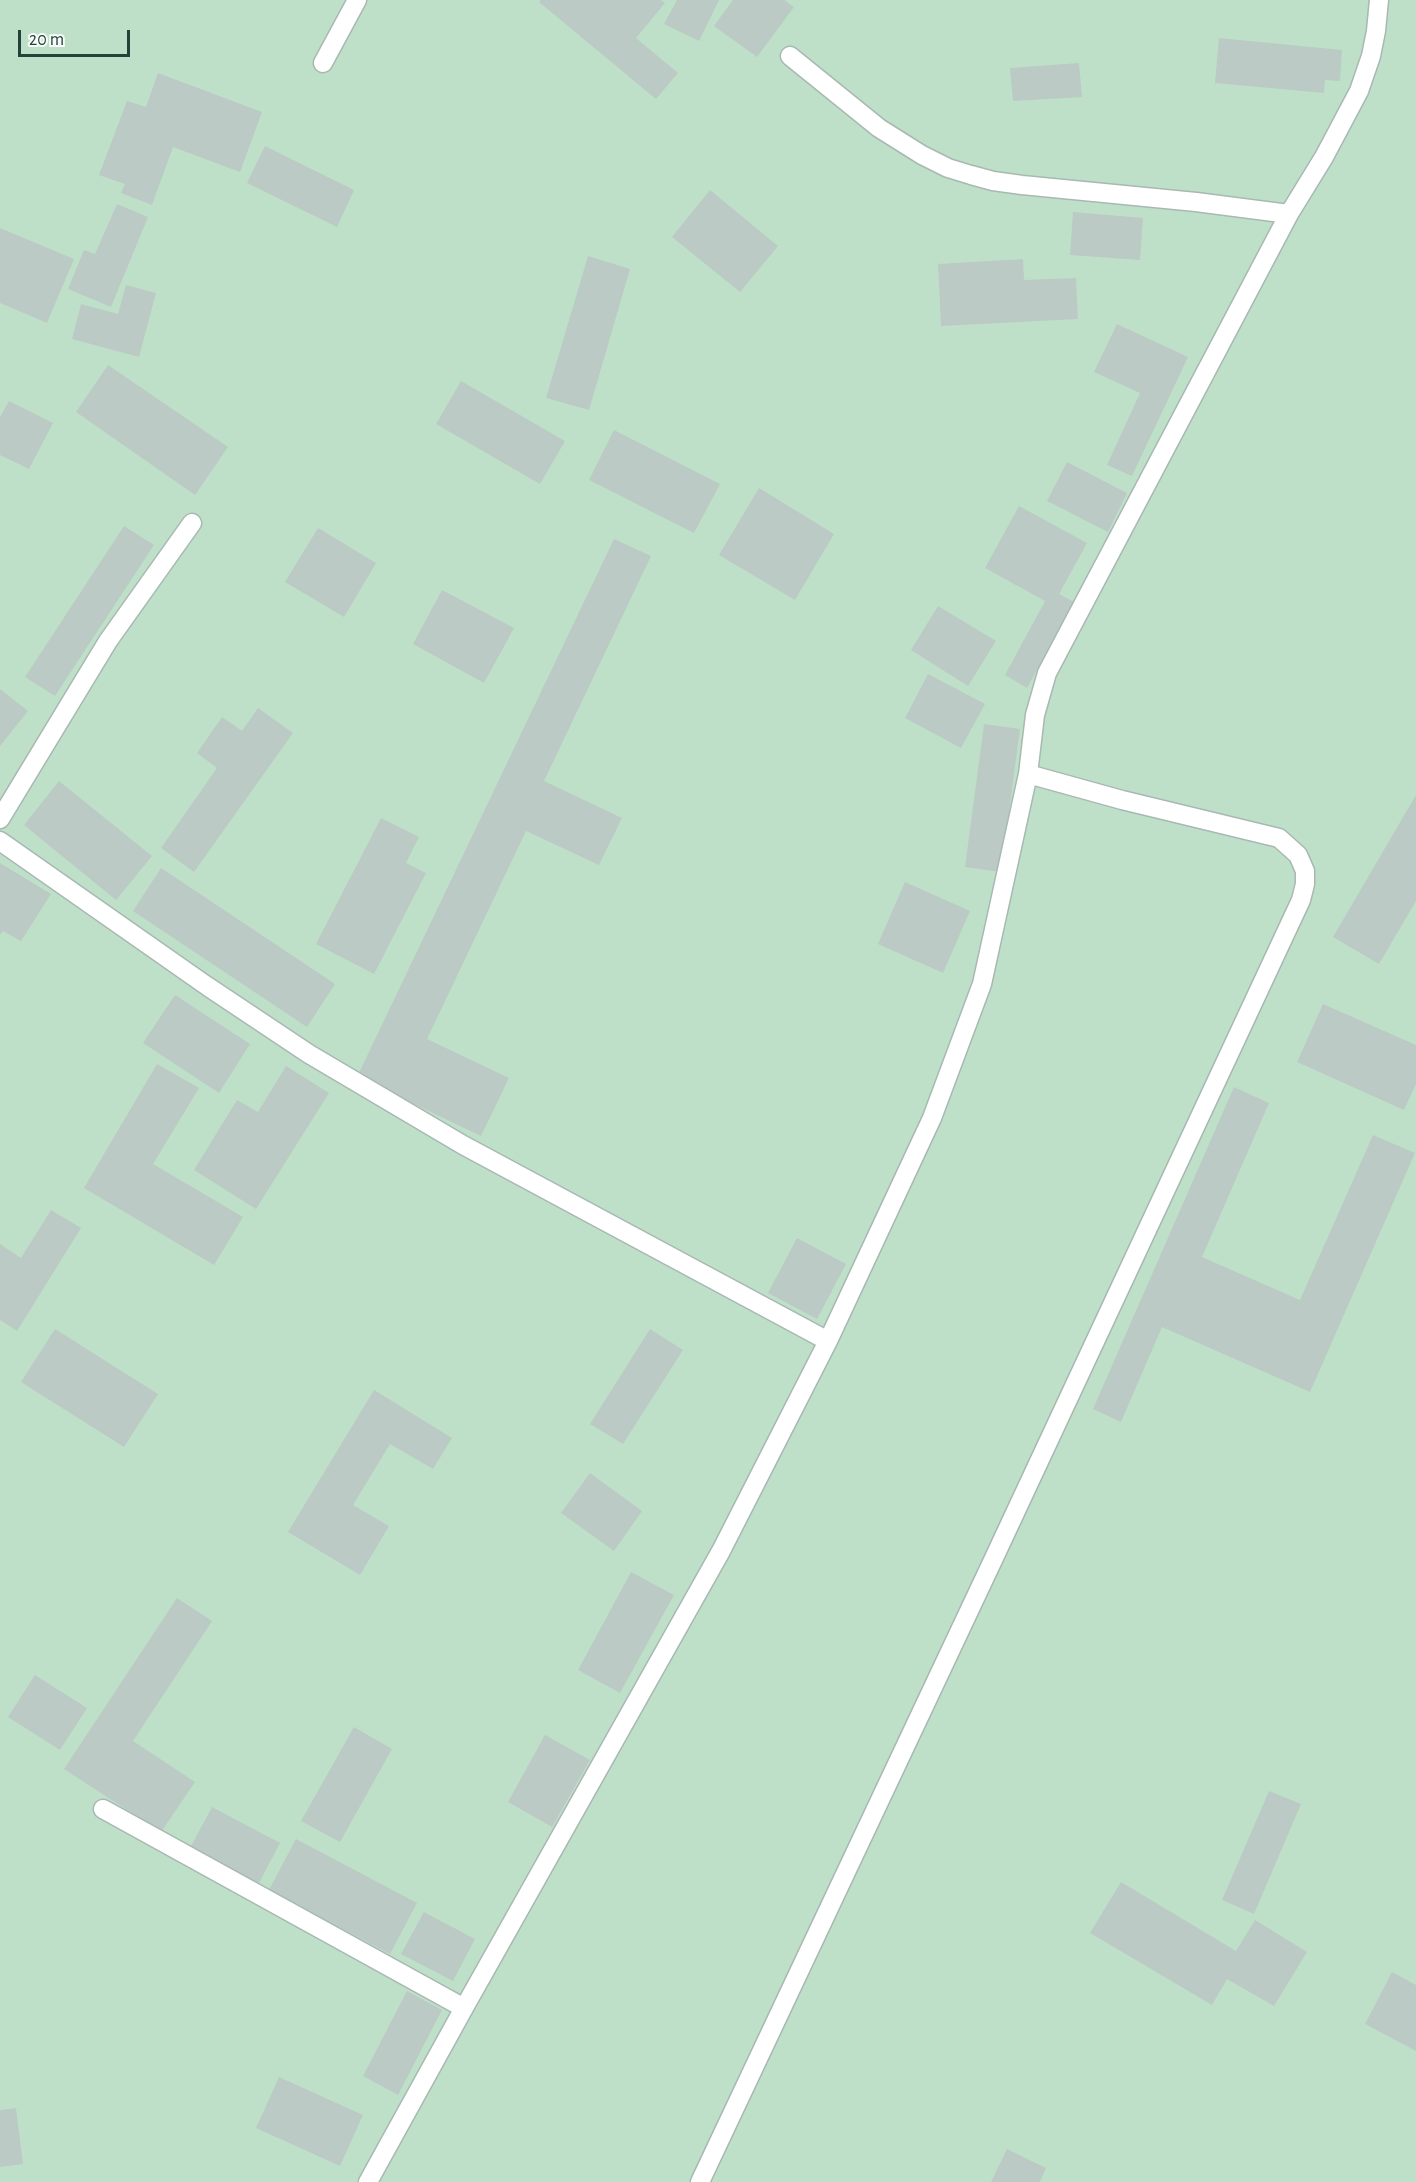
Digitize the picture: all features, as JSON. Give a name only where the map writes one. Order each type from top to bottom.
[{"type":"lane","points":[[324,63],[357,0]]},
{"type":"lane","points":[[368,2182],[721,1551],[828,1341],[932,1118],[982,984],[1028,774],[1035,715],[1047,673],[1289,214],[1324,157],[1359,90],[1371,56],[1379,0]]},
{"type":"lane","points":[[790,56],[879,128],[922,155],[963,173],[993,181],[1022,185],[1196,202],[1289,214]]},
{"type":"lane","points":[[0,819],[108,641],[192,524]]},
{"type":"lane","points":[[699,2182],[1004,1537],[1301,900],[1305,884],[1305,871],[1299,855],[1279,838],[1122,800],[1028,774]]},
{"type":"lane","points":[[0,842],[309,1054],[464,1145],[828,1341]]},
{"type":"lane","points":[[103,1809],[464,2008]]},
{"type":"green space","points":[[0,0],[1416,0],[1416,2182],[0,2182]]},
{"type":"building","points":[[541,0],[661,0],[665,3],[636,38],[678,73],[656,99],[539,2]]},
{"type":"building","points":[[677,0],[719,0],[699,41],[664,24]]},
{"type":"building","points":[[733,0],[784,0],[794,7],[757,57],[714,26]]},
{"type":"building","points":[[1219,38],[1342,50],[1340,81],[1325,80],[1324,93],[1215,83]]},
{"type":"building","points":[[1079,63],[1082,97],[1013,101],[1010,68]]},
{"type":"building","points":[[158,73],[262,112],[240,172],[173,147],[152,205],[121,193],[125,184],[99,175],[127,101],[146,107]]},
{"type":"building","points":[[265,146],[354,190],[337,227],[247,183]]},
{"type":"building","points":[[710,190],[778,246],[740,292],[672,237]]},
{"type":"building","points":[[117,204],[148,217],[111,307],[68,289],[84,250],[95,254]]},
{"type":"building","points":[[1073,212],[1143,218],[1140,260],[1070,255]]},
{"type":"building","points":[[0,228],[74,259],[47,323],[0,303]]},
{"type":"building","points":[[588,256],[630,269],[589,410],[546,398]]},
{"type":"building","points":[[1023,259],[1024,280],[1076,278],[1078,319],[941,326],[938,264]]},
{"type":"building","points":[[126,285],[156,293],[139,357],[72,339],[81,304],[118,314]]},
{"type":"building","points":[[1117,324],[1188,357],[1132,476],[1107,465],[1140,393],[1094,372]]},
{"type":"building","points":[[108,365],[228,447],[195,495],[76,412]]},
{"type":"building","points":[[461,381],[565,441],[540,484],[436,424]]},
{"type":"building","points":[[9,401],[53,423],[29,469],[0,455],[0,417]]},
{"type":"building","points":[[614,430],[720,484],[694,533],[589,480]]},
{"type":"building","points":[[1067,462],[1127,493],[1108,532],[1047,501]]},
{"type":"building","points":[[759,488],[834,534],[795,600],[719,555]]},
{"type":"building","points":[[1019,506],[1087,543],[1059,594],[1074,602],[1027,688],[1005,675],[1045,601],[985,568]]},
{"type":"building","points":[[124,526],[154,545],[55,696],[25,677]]},
{"type":"building","points":[[318,528],[376,563],[344,617],[285,582]]},
{"type":"building","points":[[614,539],[651,556],[544,781],[622,818],[599,865],[526,831],[427,1039],[509,1078],[481,1136],[357,1077]]},
{"type":"building","points":[[442,590],[514,628],[484,683],[413,644]]},
{"type":"building","points":[[938,606],[996,641],[968,686],[911,650]]},
{"type":"building","points":[[928,674],[985,704],[961,748],[905,718]]},
{"type":"building","points":[[0,689],[28,711],[0,746]]},
{"type":"building","points":[[258,708],[293,733],[194,872],[161,848],[217,768],[197,753],[222,717],[242,731]]},
{"type":"building","points":[[984,724],[1020,729],[1001,872],[965,867]]},
{"type":"building","points":[[59,781],[152,856],[116,900],[24,825]]},
{"type":"building","points":[[1416,795],[1416,901],[1379,964],[1333,937]]},
{"type":"building","points":[[381,818],[419,837],[406,863],[426,873],[374,974],[316,944]]},
{"type":"building","points":[[0,863],[51,894],[21,941],[3,931],[0,935]]},
{"type":"building","points":[[161,868],[335,984],[307,1027],[133,911]]},
{"type":"building","points":[[905,882],[970,911],[943,973],[878,944]]},
{"type":"building","points":[[175,995],[250,1044],[219,1093],[143,1043]]},
{"type":"building","points":[[1323,1004],[1416,1045],[1416,1084],[1404,1110],[1297,1062]]},
{"type":"building","points":[[157,1064],[199,1088],[153,1164],[243,1217],[214,1265],[84,1188]]},
{"type":"building","points":[[286,1066],[329,1093],[256,1209],[194,1170],[237,1100],[258,1112]]},
{"type":"building","points":[[1234,1087],[1269,1103],[1202,1257],[1300,1300],[1373,1135],[1415,1153],[1310,1392],[1162,1327],[1121,1422],[1093,1409]]},
{"type":"building","points":[[51,1210],[81,1228],[17,1331],[0,1320],[0,1244],[21,1258]]},
{"type":"building","points":[[797,1238],[846,1264],[817,1319],[768,1293]]},
{"type":"building","points":[[55,1329],[158,1394],[124,1447],[21,1382]]},
{"type":"building","points":[[650,1329],[683,1350],[623,1444],[590,1424]]},
{"type":"building","points":[[374,1390],[452,1438],[433,1469],[390,1444],[353,1505],[389,1526],[360,1575],[288,1532]]},
{"type":"building","points":[[590,1473],[642,1511],[614,1551],[561,1513]]},
{"type":"building","points":[[631,1572],[674,1595],[620,1693],[578,1670]]},
{"type":"building","points":[[177,1598],[212,1621],[133,1741],[195,1782],[161,1832],[64,1769]]},
{"type":"building","points":[[35,1675],[87,1708],[60,1750],[8,1717]]},
{"type":"building","points":[[354,1727],[392,1749],[340,1842],[301,1821]]},
{"type":"building","points":[[545,1735],[590,1760],[552,1827],[508,1802]]},
{"type":"building","points":[[1269,1791],[1301,1804],[1254,1914],[1222,1900]]},
{"type":"building","points":[[212,1807],[280,1843],[259,1883],[190,1848]]},
{"type":"building","points":[[296,1839],[417,1903],[390,1954],[269,1890]]},
{"type":"building","points":[[1121,1882],[1236,1951],[1255,1920],[1307,1952],[1274,2006],[1227,1979],[1212,2005],[1090,1933]]},
{"type":"building","points":[[424,1912],[475,1939],[453,1981],[401,1954]]},
{"type":"building","points":[[1392,1972],[1416,1985],[1416,2051],[1365,2024]]},
{"type":"building","points":[[407,1991],[442,2010],[398,2095],[363,2076]]},
{"type":"building","points":[[279,2077],[363,2115],[340,2166],[256,2128]]},
{"type":"building","points":[[16,2108],[23,2164],[0,2167],[0,2110]]},
{"type":"building","points":[[1007,2149],[1046,2168],[1040,2182],[991,2182]]}]
